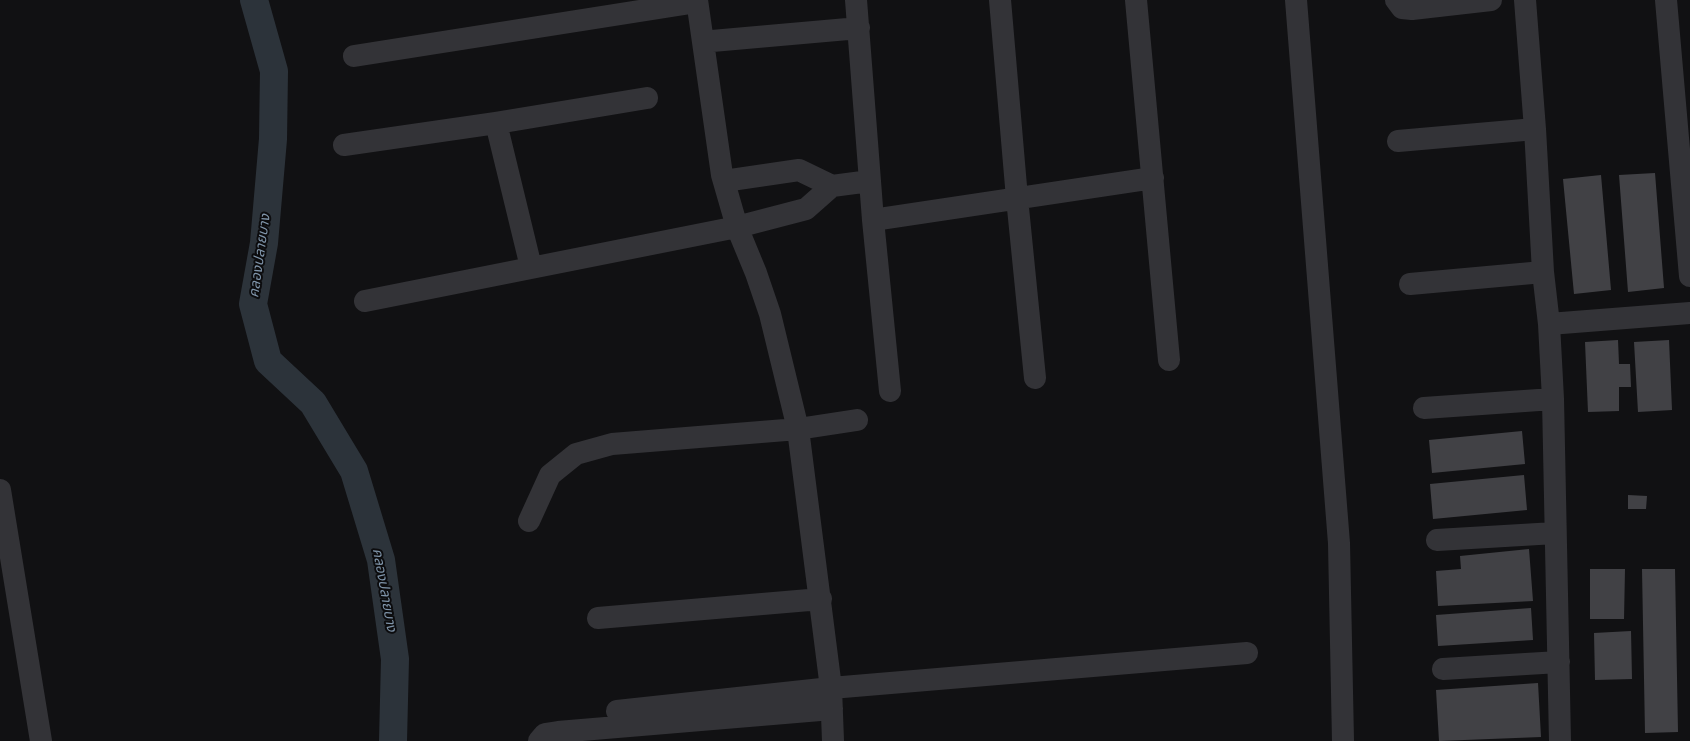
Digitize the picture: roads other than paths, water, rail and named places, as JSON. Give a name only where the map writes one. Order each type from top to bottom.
[{"type":"street","points":[[856,0],[873,220],[890,391]]},
{"type":"street","points":[[1000,0],[1017,198],[1035,378]]},
{"type":"street","points":[[1136,0],[1169,360]]},
{"type":"street","points":[[1296,0],[1339,543],[1343,741]]},
{"type":"street","points":[[1396,0],[1402,8],[1412,9],[1491,0]]},
{"type":"street","points":[[1525,0],[1535,129],[1542,272],[1549,324],[1553,399],[1560,741]]},
{"type":"street","points":[[1666,0],[1690,276]]},
{"type":"street","points":[[354,56],[697,1],[724,181],[737,227],[756,273],[770,314],[798,429],[821,599],[831,698],[832,741]]},
{"type":"street","points":[[712,41],[859,28]]},
{"type":"street","points":[[344,145],[496,123],[647,98]]},
{"type":"street","points":[[496,123],[532,267]]},
{"type":"street","points":[[1398,141],[1535,129]]},
{"type":"street","points":[[724,181],[799,170],[832,186],[870,181]]},
{"type":"street","points":[[873,220],[1153,178]]},
{"type":"street","points":[[365,301],[737,227],[806,209],[832,186]]},
{"type":"street","points":[[1410,284],[1542,272]]},
{"type":"street","points":[[1549,324],[1690,313]]},
{"type":"street","points":[[1424,408],[1553,399]]},
{"type":"street","points":[[529,521],[550,476],[576,454],[612,444],[798,429],[857,420]]},
{"type":"street","points":[[0,490],[41,741]]},
{"type":"street","points":[[1437,540],[1555,533]]},
{"type":"street","points":[[598,618],[821,599]]},
{"type":"street","points":[[539,741],[545,734],[558,732],[831,698],[1247,652]]},
{"type":"street","points":[[1443,669],[1559,662]]},
{"type":"street","points":[[617,711],[831,698]]},
{"type":"waterway","name":"คลองปลายบาง","points":[[254,0],[274,71],[273,139],[264,243],[253,304],[268,361],[313,403],[354,471],[381,560],[395,659],[393,741]]}]
